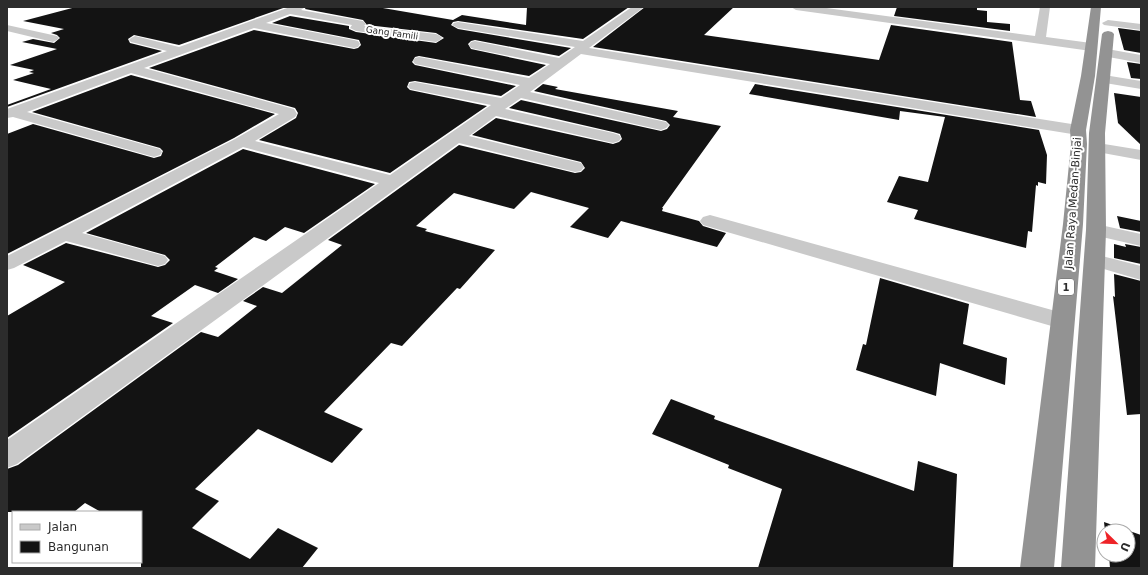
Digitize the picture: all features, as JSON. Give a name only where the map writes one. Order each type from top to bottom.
[{"type":"highway","name":"Jalan Raya Medan-Binjai","points":[[1037,568],[1072,224],[1079,144],[1078,130],[1088,76],[1099,50],[1104,12]]},
{"type":"highway","name":"Jalan Raya Medan-Binjai","points":[[1078,568],[1096,230],[1097,133],[1104,79],[1099,50]]},
{"type":"street","points":[[10,113],[300,7]]},
{"type":"street","points":[[7,456],[639,7]]},
{"type":"street","points":[[796,7],[1040,39],[1141,58]]},
{"type":"street","points":[[1040,39],[1045,7]]},
{"type":"street","name":"Gang Famili","points":[[288,12],[359,23],[360,24],[356,28],[436,38]]},
{"type":"street","points":[[1104,12],[1141,27]]},
{"type":"street","points":[[253,24],[354,44]]},
{"type":"street","points":[[458,25],[581,48],[1078,130]]},
{"type":"street","points":[[7,28],[53,38]]},
{"type":"street","points":[[135,40],[181,51]]},
{"type":"street","points":[[475,46],[561,62]]},
{"type":"street","points":[[419,60],[613,138]]},
{"type":"street","points":[[7,264],[242,142],[290,114],[289,112],[131,69]]},
{"type":"street","points":[[110,77],[155,89]]},
{"type":"street","points":[[1104,79],[1141,85]]},
{"type":"street","points":[[415,86],[511,98],[661,125]]},
{"type":"street","points":[[10,113],[154,152]]},
{"type":"street","points":[[455,137],[575,168]]},
{"type":"street","points":[[242,142],[393,181]]},
{"type":"street","points":[[1098,148],[1141,155]]},
{"type":"street","points":[[710,221],[1062,321]]},
{"type":"street","points":[[1096,230],[1141,240]]},
{"type":"street","points":[[63,234],[158,260]]},
{"type":"street","points":[[1094,260],[1141,273]]},
{"type":"building","points":[[76,7],[286,7],[179,45],[134,35],[128,39],[130,43],[162,51],[7,107],[7,105],[51,89],[13,80],[34,73],[29,72],[34,70],[10,65],[57,49],[22,42],[33,39],[54,43],[60,38],[51,33],[64,29],[23,21]]},
{"type":"building","points":[[306,7],[377,7],[453,20],[462,15],[526,25],[527,7],[629,7],[583,39],[458,21],[453,22],[451,25],[458,29],[571,48],[559,56],[475,40],[468,44],[471,49],[546,65],[529,76],[419,56],[415,57],[412,62],[415,65],[516,86],[501,96],[415,81],[409,82],[407,87],[410,90],[487,106],[390,173],[259,140],[296,118],[298,113],[295,108],[149,68],[254,30],[354,49],[361,45],[359,40],[272,23],[290,16],[349,26],[349,29],[356,32],[436,43],[444,38],[436,33],[367,25],[363,20],[305,9]]},
{"type":"building","points":[[645,7],[734,7],[704,35],[879,60],[891,25],[1012,42],[1020,100],[1031,101],[1036,117],[593,47]]},
{"type":"building","points":[[897,7],[977,7],[977,10],[987,11],[987,22],[1010,24],[1010,31],[894,16]]},
{"type":"building","points":[[1118,28],[1141,31],[1141,53],[1124,50]]},
{"type":"building","points":[[1127,62],[1141,64],[1141,79],[1131,78]]},
{"type":"building","points":[[131,75],[275,114],[234,138],[7,254],[7,134],[33,124],[154,158],[161,156],[163,151],[160,148],[32,112]]},
{"type":"building","points":[[543,84],[558,87],[555,89],[678,111],[673,117],[721,126],[662,208],[662,211],[699,221],[703,226],[726,233],[717,247],[621,221],[608,238],[570,227],[589,208],[531,192],[514,209],[454,193],[416,226],[427,229],[425,231],[495,250],[460,289],[457,288],[402,346],[391,343],[324,412],[363,429],[332,463],[258,429],[195,489],[219,501],[192,528],[250,559],[278,528],[318,548],[302,568],[141,568],[142,511],[99,511],[85,503],[75,511],[7,512],[7,469],[18,465],[201,332],[218,337],[257,306],[243,301],[263,287],[282,293],[342,245],[328,240],[459,145],[575,173],[581,172],[585,168],[581,162],[472,135],[496,118],[613,144],[622,139],[620,134],[613,132],[509,108],[521,100],[661,131],[667,129],[670,125],[666,121],[534,91]]},
{"type":"building","points":[[755,84],[1039,130],[1047,155],[1046,184],[1038,182],[1038,186],[1036,185],[1032,232],[1028,231],[1026,248],[914,219],[918,210],[887,202],[899,176],[928,182],[945,117],[900,111],[899,120],[749,94]]},
{"type":"building","points":[[1114,93],[1141,97],[1141,145],[1118,123]]},
{"type":"building","points":[[243,149],[375,184],[304,233],[285,227],[266,241],[254,237],[215,267],[218,268],[214,271],[238,279],[218,293],[195,285],[151,316],[173,323],[7,438],[7,316],[65,282],[23,265],[66,243],[158,267],[165,265],[170,260],[165,255],[86,233]]},
{"type":"building","points":[[1117,216],[1141,221],[1141,232],[1120,228]]},
{"type":"building","points":[[1114,244],[1126,247],[1125,244],[1141,247],[1141,264],[1114,258]]},
{"type":"building","points":[[1114,274],[1141,281],[1141,414],[1127,415],[1113,296],[1115,297]]},
{"type":"building","points":[[880,278],[969,304],[963,344],[1007,358],[1005,385],[940,363],[936,396],[856,370],[863,344],[866,345]]},
{"type":"building","points":[[671,399],[715,416],[714,419],[914,491],[918,461],[957,474],[953,568],[758,568],[782,489],[728,468],[729,465],[652,434]]},
{"type":"building","points":[[1136,533],[1141,535],[1141,568],[1110,568],[1110,563],[1136,563]]}]
